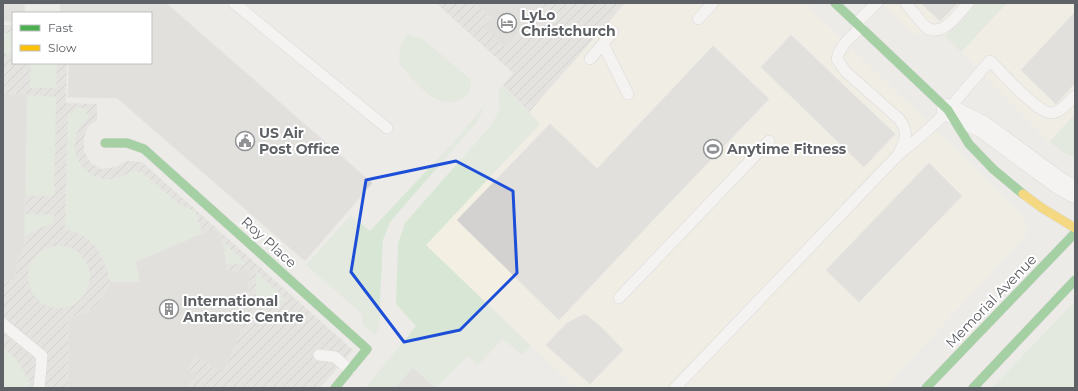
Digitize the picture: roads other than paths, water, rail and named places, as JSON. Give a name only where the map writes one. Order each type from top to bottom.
[{"type":"street","points":[[836,3],[948,110],[969,144],[1013,188],[1075,228]]},
{"type":"street","points":[[948,110],[983,127],[1059,183],[1075,192]]},
{"type":"street","name":"Roy Place","points":[[105,143],[127,143],[144,149],[367,349],[335,388]]},
{"type":"street","name":"Memorial Avenue","points":[[926,388],[1075,233]]},
{"type":"street","points":[[973,388],[1075,280]]},
{"type":"lane","points":[[234,3],[387,128]]},
{"type":"lane","points":[[698,19],[713,3]]},
{"type":"lane","points":[[877,3],[846,41],[838,53],[837,59],[845,71],[899,119],[904,126],[906,132],[904,143],[898,155]]},
{"type":"lane","points":[[906,3],[926,26],[934,30],[943,29],[968,3]]},
{"type":"lane","points":[[590,59],[614,32]]},
{"type":"lane","points":[[603,44],[628,94]]},
{"type":"lane","points":[[675,388],[898,155],[920,138],[948,110],[990,61],[1031,102],[1042,110],[1048,112],[1059,111],[1075,96]]},
{"type":"lane","points":[[619,298],[768,141]]},
{"type":"lane","points":[[3,324],[42,356],[39,388]]},
{"type":"lane","points":[[319,355],[335,357],[350,370]]},
{"type":"place","name":"LyLo Christchurch","points":[[507,23]]},
{"type":"place","name":"US Air Post Office","points":[[245,141]]},
{"type":"place","name":"Anytime Fitness","points":[[713,149]]},
{"type":"place","name":"International Antarctic Centre","points":[[169,309]]}]
